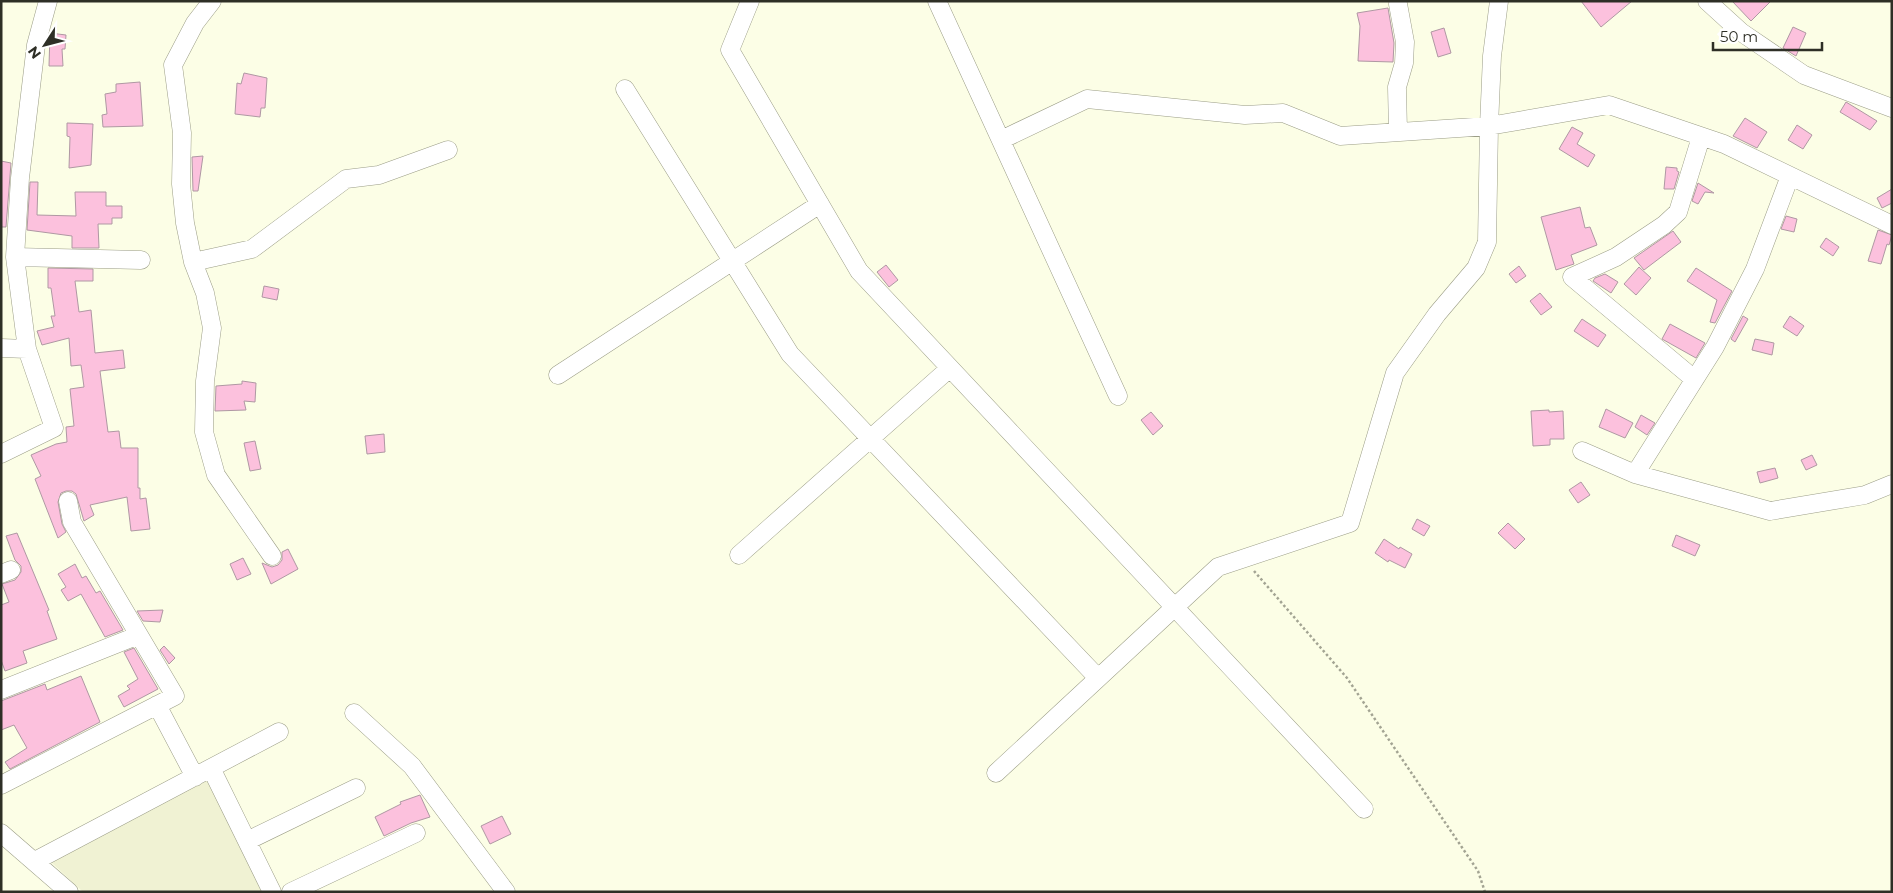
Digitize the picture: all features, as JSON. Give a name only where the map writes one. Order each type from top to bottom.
[{"type":"street","points":[[1,454],[54,428],[27,349],[15,257],[20,178],[36,45],[48,1]]},
{"type":"street","points":[[212,1],[195,23],[173,65],[182,133],[181,184],[185,223],[193,262],[204,293],[212,328],[205,381],[204,432],[216,475],[272,556]]},
{"type":"street","points":[[750,1],[730,50],[859,271],[1364,809]]},
{"type":"street","points":[[937,1],[1118,396]]},
{"type":"street","points":[[996,773],[1218,567],[1350,523],[1395,373],[1437,314],[1476,268],[1486,242],[1492,56],[1499,1]]},
{"type":"street","points":[[1707,1],[1742,32],[1804,75],[1892,108]]},
{"type":"street","points":[[1398,4],[1405,42],[1404,63],[1397,87],[1398,132]]},
{"type":"street","points":[[625,89],[790,354],[1098,678]]},
{"type":"street","points":[[1001,140],[1087,99],[1245,115],[1283,112],[1340,136],[1489,126],[1609,104],[1724,144],[1892,225]]},
{"type":"street","points":[[1694,380],[1572,277],[1616,257],[1664,225],[1678,212],[1701,137]]},
{"type":"street","points":[[193,262],[252,249],[346,179],[379,175],[448,150]]},
{"type":"street","points":[[1635,474],[1715,347],[1755,269],[1790,176]]},
{"type":"street","points":[[558,375],[820,204]]},
{"type":"street","points":[[15,257],[141,260]]},
{"type":"street","points":[[1,348],[27,349]]},
{"type":"street","points":[[739,556],[950,368]]},
{"type":"street","points":[[1582,451],[1635,474],[1770,511],[1865,495],[1892,484]]},
{"type":"street","points":[[1,785],[175,696],[72,522],[68,501]]},
{"type":"street","points":[[1,690],[139,635]]},
{"type":"street","points":[[157,705],[194,777]]},
{"type":"street","points":[[354,713],[412,766],[506,892]]},
{"type":"street","points":[[35,861],[279,732]]},
{"type":"street","points":[[211,768],[272,892]]},
{"type":"street","points":[[247,841],[356,788]]},
{"type":"street","points":[[1,833],[69,892]]},
{"type":"street","points":[[290,892],[416,833]]},
{"type":"path","points":[[1243,559],[1347,678],[1478,870],[1485,892]]},
{"type":"shaded area","points":[[211,776],[268,892],[83,892],[50,861]]},
{"type":"building","points":[[1581,1],[1632,1],[1601,27]]},
{"type":"building","points":[[1732,1],[1771,1],[1751,21]]},
{"type":"building","points":[[1388,8],[1394,43],[1393,62],[1358,61],[1360,26],[1357,13]]},
{"type":"building","points":[[1793,27],[1806,33],[1796,56],[1783,48]]},
{"type":"building","points":[[1444,28],[1451,53],[1438,57],[1431,32]]},
{"type":"building","points":[[50,33],[66,35],[65,49],[62,49],[63,66],[49,66]]},
{"type":"building","points":[[244,73],[267,78],[265,108],[261,108],[260,117],[235,114],[237,83],[241,84]]},
{"type":"building","points":[[140,82],[143,126],[103,127],[102,115],[107,114],[105,94],[116,92],[116,84]]},
{"type":"building","points":[[1846,102],[1877,121],[1870,130],[1840,112]]},
{"type":"building","points":[[1745,118],[1767,132],[1757,148],[1733,136]]},
{"type":"building","points":[[67,123],[93,124],[91,165],[69,168],[70,137],[67,136]]},
{"type":"building","points":[[1797,125],[1812,135],[1803,149],[1788,140]]},
{"type":"building","points":[[1572,127],[1583,133],[1577,144],[1595,155],[1588,167],[1559,149]]},
{"type":"building","points":[[203,156],[198,191],[193,191],[192,157]]},
{"type":"building","points":[[1,161],[11,163],[6,227],[1,227]]},
{"type":"building","points":[[1666,167],[1677,168],[1679,172],[1674,189],[1664,189]]},
{"type":"building","points":[[30,182],[38,182],[37,215],[76,216],[75,192],[106,192],[106,206],[122,206],[122,218],[112,218],[112,224],[98,224],[99,248],[72,248],[72,236],[27,230]]},
{"type":"building","points":[[1698,183],[1714,193],[1705,192],[1698,204],[1692,201]]},
{"type":"building","points":[[1892,189],[1892,203],[1882,208],[1877,198]]},
{"type":"building","points":[[1580,207],[1585,228],[1590,227],[1597,245],[1571,255],[1574,264],[1556,270],[1541,217]]},
{"type":"building","points":[[1786,216],[1797,219],[1794,232],[1781,229]]},
{"type":"building","points":[[1878,230],[1892,235],[1881,264],[1868,261]]},
{"type":"building","points":[[1673,231],[1681,242],[1644,270],[1634,258]]},
{"type":"building","points":[[1826,238],[1839,247],[1833,256],[1820,247]]},
{"type":"building","points":[[886,265],[898,280],[889,287],[877,272]]},
{"type":"building","points":[[1519,266],[1526,276],[1516,283],[1509,274]]},
{"type":"building","points":[[1639,267],[1651,278],[1636,295],[1624,284]]},
{"type":"building","points":[[48,268],[93,269],[93,281],[75,281],[79,312],[91,310],[95,353],[123,350],[125,368],[100,371],[108,432],[119,431],[121,448],[138,448],[138,488],[140,488],[140,499],[146,498],[150,529],[131,531],[127,497],[90,505],[94,515],[84,521],[76,494],[72,491],[66,491],[61,493],[58,502],[62,524],[66,532],[58,538],[35,479],[41,476],[31,455],[56,444],[67,442],[66,427],[74,426],[70,389],[84,387],[81,365],[71,366],[69,338],[42,345],[37,331],[54,327],[51,316],[55,316],[51,288],[48,288]]},
{"type":"building","points":[[1696,268],[1732,291],[1715,323],[1710,322],[1717,300],[1687,281]]},
{"type":"building","points":[[1605,274],[1618,282],[1611,293],[1593,281],[1595,278]]},
{"type":"building","points":[[264,286],[279,289],[277,300],[262,297]]},
{"type":"building","points":[[1540,293],[1552,307],[1541,315],[1530,301]]},
{"type":"building","points":[[1743,316],[1748,319],[1735,342],[1731,339]]},
{"type":"building","points":[[1790,316],[1804,326],[1797,336],[1783,327]]},
{"type":"building","points":[[1582,319],[1606,335],[1598,347],[1574,331]]},
{"type":"building","points":[[1670,324],[1705,343],[1696,358],[1662,339]]},
{"type":"building","points":[[1755,339],[1774,343],[1772,355],[1752,350]]},
{"type":"building","points":[[242,381],[256,383],[255,402],[244,401],[246,410],[215,411],[216,386],[242,384]]},
{"type":"building","points":[[1606,409],[1633,423],[1625,438],[1599,427]]},
{"type":"building","points":[[1549,410],[1549,412],[1563,411],[1564,439],[1550,439],[1550,445],[1533,446],[1531,411]]},
{"type":"building","points":[[1151,412],[1163,426],[1153,435],[1141,420]]},
{"type":"building","points":[[1641,415],[1655,423],[1647,435],[1635,427]]},
{"type":"building","points":[[384,434],[385,452],[367,454],[365,436]]},
{"type":"building","points":[[255,441],[261,469],[250,471],[244,443]]},
{"type":"building","points":[[1812,455],[1817,465],[1806,470],[1801,460]]},
{"type":"building","points":[[1775,468],[1778,478],[1760,483],[1757,472]]},
{"type":"building","points":[[1581,482],[1590,495],[1578,503],[1569,490]]},
{"type":"building","points":[[1417,519],[1430,526],[1424,536],[1412,529]]},
{"type":"building","points":[[1508,523],[1525,539],[1515,549],[1498,533]]},
{"type":"building","points":[[17,533],[49,610],[47,611],[57,639],[23,651],[27,663],[5,671],[1,660],[1,605],[9,602],[2,584],[15,580],[21,572],[21,566],[15,560],[6,536]]},
{"type":"building","points":[[1676,535],[1700,545],[1695,556],[1672,546]]},
{"type":"building","points":[[1384,539],[1399,549],[1400,547],[1412,554],[1405,568],[1389,560],[1388,562],[1375,553]]},
{"type":"building","points":[[288,549],[298,569],[271,584],[262,563],[272,567],[278,565],[282,560],[282,552]]},
{"type":"building","points":[[243,558],[251,574],[237,580],[230,564]]},
{"type":"building","points":[[75,564],[82,578],[86,576],[96,593],[100,591],[123,630],[105,637],[81,594],[68,601],[61,590],[66,587],[58,574]]},
{"type":"building","points":[[163,610],[160,622],[143,621],[137,611]]},
{"type":"building","points":[[164,646],[175,658],[169,664],[160,650]]},
{"type":"building","points":[[134,648],[158,689],[124,707],[118,696],[130,689],[127,686],[138,679],[124,652]]},
{"type":"building","points":[[81,676],[100,722],[10,769],[5,762],[27,748],[14,725],[1,730],[1,701],[45,684],[47,690]]},
{"type":"building","points":[[420,795],[430,817],[411,823],[384,836],[375,817],[401,804],[400,802]]},
{"type":"building","points":[[502,816],[511,834],[490,844],[481,826]]}]
